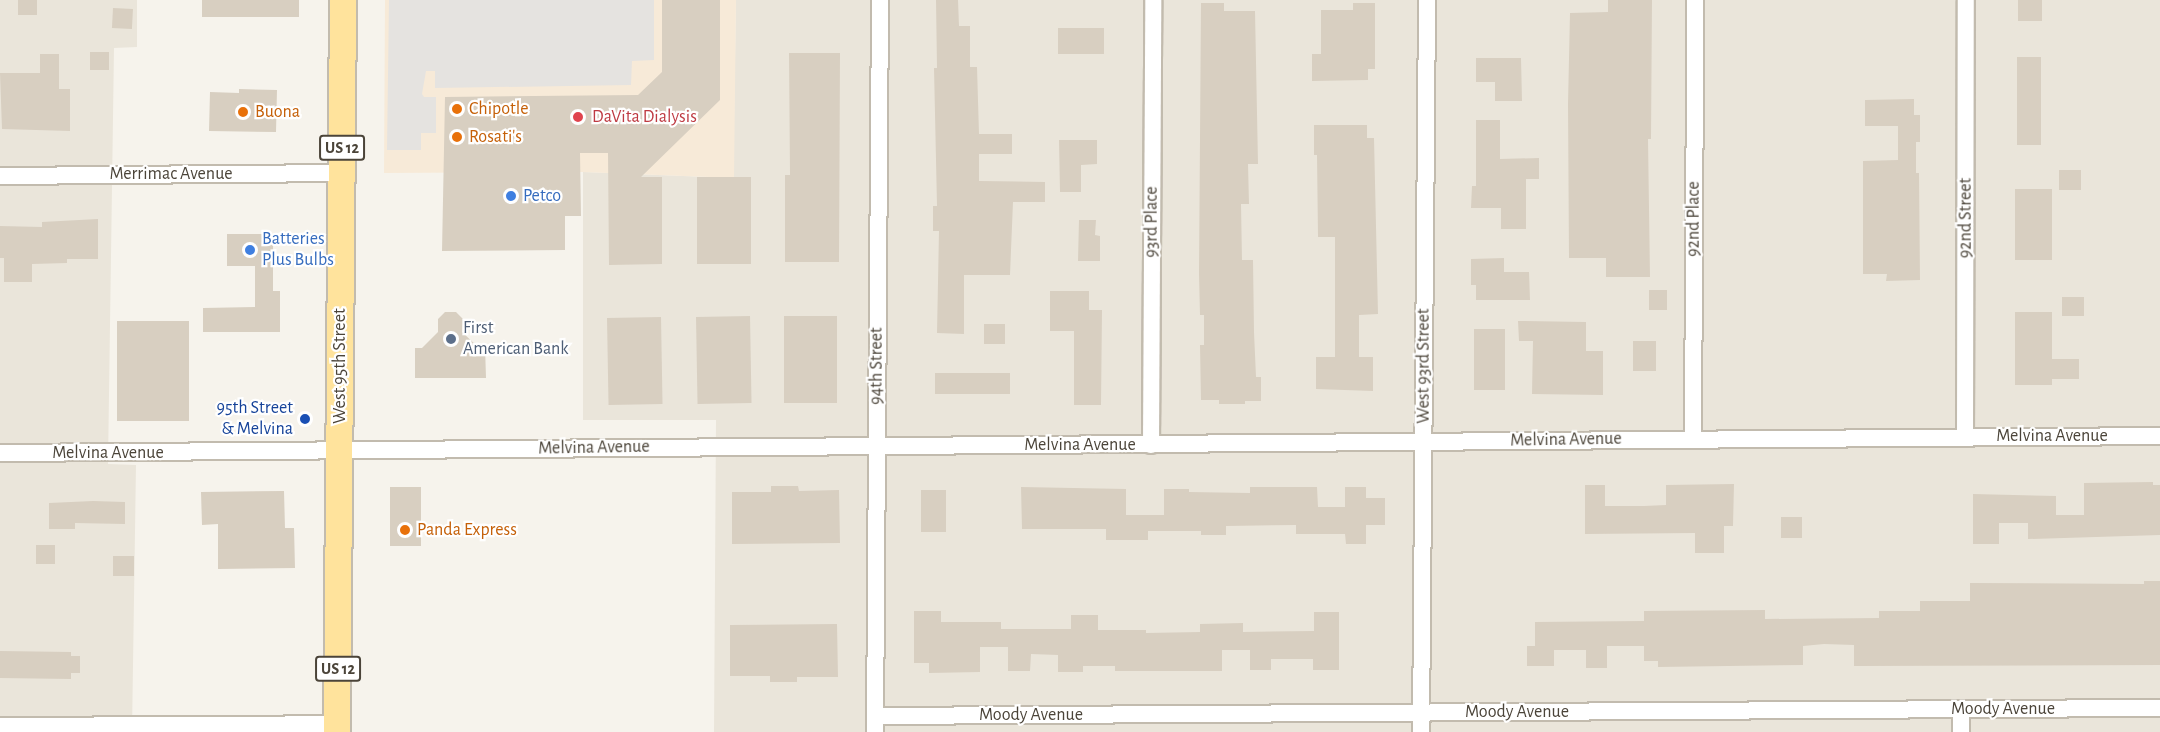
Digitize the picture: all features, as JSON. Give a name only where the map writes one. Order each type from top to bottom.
[{"type":"main road","name":"West 95th Street","points":[[337,728],[343,0]]},
{"type":"street","name":"94th Street","points":[[875,724],[880,0]]},
{"type":"street","name":"93rd Place","points":[[1151,445],[1153,0]]},
{"type":"street","name":"West 93rd Street","points":[[1421,732],[1427,0]]},
{"type":"street","name":"92nd Place","points":[[1694,438],[1695,0]]},
{"type":"street","name":"92nd Street","points":[[1965,437],[1966,0]]},
{"type":"street","name":"Merrimac Avenue","points":[[0,176],[342,173]]},
{"type":"street","name":"Melvina Avenue","points":[[0,453],[2160,436]]},
{"type":"street","name":"Moody Avenue","points":[[875,724],[1421,713],[2160,708]]},
{"type":"street","points":[[1961,709],[1961,732]]},
{"type":"street","points":[[0,726],[337,728]]},
{"type":"shaded area","points":[[0,0],[137,0],[137,47],[114,48],[108,464],[136,465],[132,732],[0,732]]},
{"type":"shaded area","points":[[385,0],[736,0],[734,178],[583,172],[384,173]]},
{"type":"shaded area","points":[[389,0],[654,0],[654,60],[632,61],[631,85],[435,88],[435,71],[426,71],[422,94],[424,97],[436,97],[436,133],[421,133],[421,150],[387,150]]},
{"type":"shaded area","points":[[736,0],[2160,0],[2160,732],[714,732],[716,420],[583,420],[583,172],[733,178]]},
{"type":"building","points":[[18,0],[37,0],[37,15],[18,15]]},
{"type":"building","points":[[202,0],[299,0],[299,17],[202,17]]},
{"type":"building","points":[[662,0],[720,0],[720,100],[641,177],[662,177],[662,264],[609,265],[608,153],[580,153],[581,216],[565,216],[565,250],[442,251],[445,97],[638,95],[662,72]]},
{"type":"building","points":[[936,0],[958,0],[959,26],[970,26],[970,67],[977,67],[979,134],[1012,134],[1012,154],[979,154],[979,181],[1045,182],[1045,202],[1013,202],[1010,275],[964,275],[964,334],[937,333],[939,231],[933,231],[933,206],[937,206],[934,68],[937,68]]},
{"type":"building","points":[[1608,0],[1652,0],[1651,139],[1648,139],[1650,277],[1606,277],[1606,258],[1569,258],[1570,13],[1608,12]]},
{"type":"building","points":[[2018,0],[2042,0],[2042,21],[2018,21]]},
{"type":"building","points":[[1201,3],[1224,3],[1224,11],[1255,11],[1258,164],[1248,164],[1249,204],[1241,204],[1242,260],[1253,260],[1256,377],[1261,377],[1261,401],[1245,401],[1245,404],[1219,404],[1219,400],[1201,400],[1200,345],[1204,345],[1204,315],[1200,315],[1199,274]]},
{"type":"building","points":[[1353,3],[1375,3],[1375,69],[1368,69],[1368,80],[1312,81],[1312,54],[1321,54],[1321,10],[1353,10]]},
{"type":"building","points":[[113,8],[133,9],[132,29],[112,28]]},
{"type":"building","points":[[1058,28],[1104,28],[1104,54],[1058,54]]},
{"type":"building","points":[[90,52],[109,52],[109,70],[90,70]]},
{"type":"building","points":[[789,53],[840,53],[839,262],[785,262],[785,175],[790,175]]},
{"type":"building","points":[[40,54],[59,54],[59,89],[70,89],[70,131],[2,129],[0,73],[40,73]]},
{"type":"building","points":[[2017,57],[2041,57],[2041,145],[2017,145]]},
{"type":"building","points":[[1476,58],[1521,58],[1522,101],[1495,101],[1495,82],[1476,82]]},
{"type":"building","name":"Buona","points":[[239,89],[277,90],[276,132],[209,131],[210,92],[239,93]]},
{"type":"building","points":[[1914,99],[1914,115],[1920,115],[1920,142],[1916,142],[1916,173],[1919,173],[1920,280],[1886,281],[1887,274],[1863,274],[1863,161],[1898,160],[1898,126],[1865,126],[1865,100]]},
{"type":"building","points":[[1476,120],[1500,120],[1500,159],[1539,158],[1539,179],[1526,179],[1526,229],[1501,229],[1501,208],[1471,208],[1472,186],[1476,186]]},
{"type":"building","points":[[1314,125],[1367,125],[1367,138],[1374,138],[1378,314],[1359,315],[1359,357],[1373,357],[1373,391],[1316,389],[1316,357],[1335,357],[1335,237],[1318,237],[1317,155],[1314,155]]},
{"type":"building","points":[[1059,140],[1097,140],[1097,164],[1081,165],[1081,192],[1060,192]]},
{"type":"building","points":[[2059,170],[2081,170],[2081,190],[2059,190]]},
{"type":"building","points":[[697,177],[751,177],[751,264],[697,264]]},
{"type":"building","points":[[2015,189],[2052,189],[2052,260],[2015,260]]},
{"type":"building","points":[[98,219],[98,259],[67,259],[67,263],[32,264],[32,282],[4,282],[4,258],[0,258],[0,226],[42,227],[42,222]]},
{"type":"building","points":[[1079,220],[1096,220],[1095,235],[1100,236],[1100,261],[1078,261]]},
{"type":"building","points":[[227,234],[273,234],[273,291],[280,291],[280,332],[203,332],[203,308],[255,307],[255,266],[227,266]]},
{"type":"building","points":[[1504,258],[1504,272],[1529,272],[1530,300],[1476,300],[1476,285],[1471,285],[1471,259]]},
{"type":"building","points":[[1649,290],[1667,290],[1667,310],[1649,310]]},
{"type":"building","points":[[1050,291],[1089,291],[1089,310],[1102,310],[1101,405],[1074,405],[1074,331],[1050,331]]},
{"type":"building","points":[[2062,297],[2084,297],[2084,316],[2062,316]]},
{"type":"building","name":"First American Bank","points":[[445,312],[456,312],[463,319],[462,332],[477,346],[485,346],[486,378],[415,378],[415,348],[422,348],[438,332],[438,319]]},
{"type":"building","points":[[2015,312],[2052,312],[2052,359],[2079,359],[2079,379],[2052,379],[2052,385],[2015,385]]},
{"type":"building","points":[[750,316],[752,403],[698,404],[696,317]]},
{"type":"building","points":[[784,316],[837,316],[837,403],[784,403]]},
{"type":"building","points":[[661,317],[663,404],[609,405],[607,318]]},
{"type":"building","points":[[117,321],[189,321],[189,421],[117,421]]},
{"type":"building","points":[[1518,321],[1586,322],[1586,351],[1603,351],[1603,395],[1532,394],[1533,341],[1519,341]]},
{"type":"building","points":[[984,324],[1005,324],[1005,344],[984,344]]},
{"type":"building","points":[[1474,329],[1505,329],[1505,390],[1474,390]]},
{"type":"building","points":[[1633,341],[1656,341],[1656,371],[1633,371]]},
{"type":"building","points":[[935,373],[1010,373],[1010,394],[935,394]]},
{"type":"building","points":[[2153,482],[2153,485],[2160,485],[2160,535],[2028,539],[2028,523],[1999,523],[1999,544],[1973,544],[1973,494],[2056,496],[2056,515],[2084,515],[2084,483]]},
{"type":"building","points":[[1734,484],[1733,526],[1724,526],[1724,553],[1695,553],[1695,533],[1585,534],[1585,485],[1605,485],[1605,506],[1644,506],[1666,505],[1666,485]]},
{"type":"building","points":[[771,486],[798,486],[799,491],[839,490],[840,543],[732,544],[732,492],[771,492]]},
{"type":"building","name":"Panda Express","points":[[390,487],[421,487],[421,546],[390,546]]},
{"type":"building","points":[[1021,487],[1126,489],[1126,515],[1164,515],[1164,489],[1189,489],[1189,492],[1250,493],[1250,487],[1317,487],[1318,507],[1345,507],[1345,487],[1366,487],[1366,498],[1385,498],[1385,525],[1366,525],[1366,544],[1346,544],[1345,534],[1296,534],[1296,525],[1226,526],[1226,535],[1201,535],[1201,531],[1148,531],[1148,540],[1106,540],[1106,529],[1022,529]]},
{"type":"building","points":[[921,490],[946,490],[946,532],[921,532]]},
{"type":"building","points":[[284,491],[285,528],[294,528],[295,568],[218,569],[218,524],[202,525],[201,492]]},
{"type":"building","points":[[125,502],[125,524],[75,523],[75,529],[49,529],[49,503]]},
{"type":"building","points":[[1781,517],[1802,517],[1802,538],[1781,538]]},
{"type":"building","points":[[36,545],[55,545],[55,564],[36,564]]},
{"type":"building","points":[[113,556],[134,556],[134,576],[113,576]]},
{"type":"building","points":[[2144,581],[2160,581],[2160,665],[1854,666],[1854,645],[1824,644],[1803,646],[1803,665],[1658,667],[1658,661],[1644,661],[1644,646],[1607,646],[1607,668],[1586,668],[1586,650],[1554,650],[1554,666],[1527,666],[1527,646],[1535,646],[1535,622],[1644,621],[1644,611],[1765,610],[1765,619],[1879,618],[1879,611],[1920,611],[1920,601],[1970,601],[1970,583],[2144,584]]},
{"type":"building","points":[[914,611],[941,611],[941,622],[1001,622],[1001,629],[1071,629],[1071,615],[1098,615],[1098,630],[1146,630],[1146,633],[1200,632],[1200,624],[1243,623],[1243,632],[1314,631],[1314,612],[1339,612],[1339,670],[1313,670],[1313,659],[1271,659],[1271,670],[1250,670],[1250,650],[1222,650],[1222,671],[1115,671],[1115,666],[1083,666],[1083,672],[1058,672],[1058,655],[1031,654],[1030,671],[1008,671],[1008,647],[980,647],[980,672],[929,673],[929,663],[914,663]]},
{"type":"building","points":[[837,624],[838,677],[797,677],[797,682],[770,682],[770,676],[730,676],[730,625]]},
{"type":"building","points":[[0,651],[71,652],[71,656],[80,656],[80,673],[71,673],[71,679],[0,678]]},
{"type":"place","name":"Chipotle","points":[[457,109]]},
{"type":"place","name":"Buona","points":[[243,112]]},
{"type":"place","name":"DaVita Dialysis","points":[[578,117]]},
{"type":"place","name":"Rosati's","points":[[457,137]]},
{"type":"place","name":"Petco","points":[[511,196]]},
{"type":"place","name":"Batteries Plus Bulbs","points":[[250,250]]},
{"type":"place","name":"First American Bank","points":[[451,339]]},
{"type":"place","name":"95th Street & Melvina","points":[[305,419]]},
{"type":"place","name":"Panda Express","points":[[405,530]]}]
